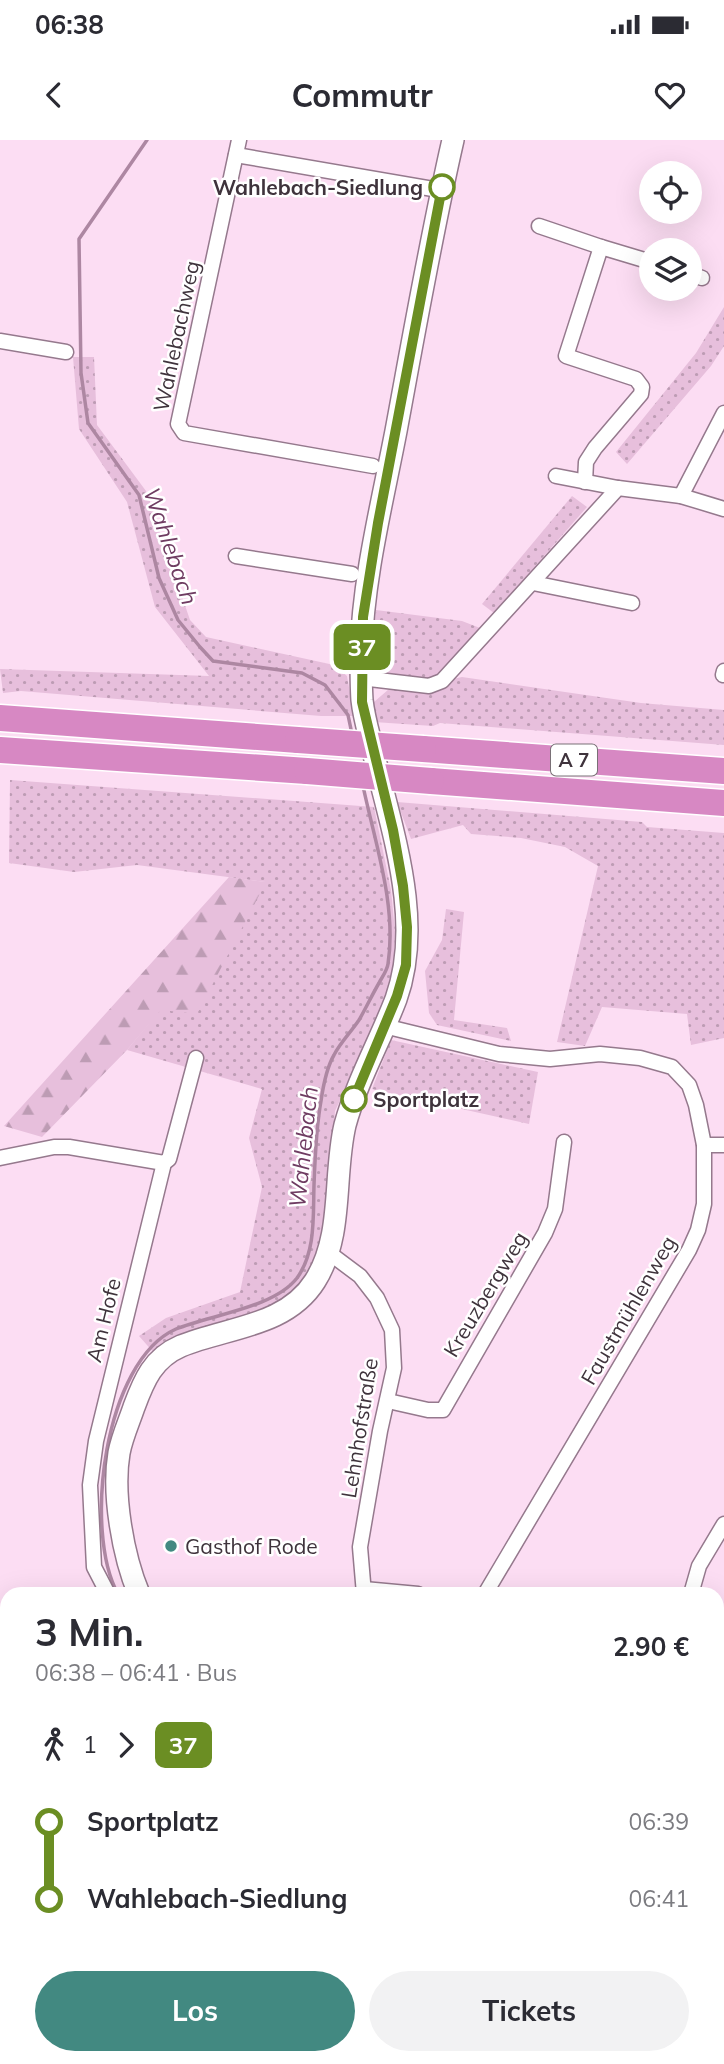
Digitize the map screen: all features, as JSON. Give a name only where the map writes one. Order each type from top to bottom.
[{"type":"highway","name":"A 7","points":[[0,718],[724,771]]},
{"type":"highway","name":"A 7","points":[[0,750],[724,803]]},
{"type":"main road","points":[[136,1587],[122,1535],[118,1465],[122,1441],[145,1379],[153,1365],[165,1355],[181,1347],[257,1323],[288,1308],[302,1298],[314,1283],[328,1252],[345,1125],[406,965],[407,927],[403,886],[393,830],[366,719],[361,678],[363,617],[378,523],[453,140]]},
{"type":"street","points":[[237,147],[433,189]]},
{"type":"street","name":"Wahlebachweg","points":[[237,147],[178,424],[184,433],[373,466]]},
{"type":"street","points":[[539,226],[639,258]]},
{"type":"street","points":[[585,482],[586,462],[641,394],[642,387],[636,379],[566,356],[601,247]]},
{"type":"street","points":[[0,341],[65,352]]},
{"type":"street","points":[[681,496],[724,413]]},
{"type":"street","points":[[556,476],[681,496],[724,509]]},
{"type":"street","points":[[361,678],[429,686],[442,681],[618,488]]},
{"type":"street","points":[[236,556],[352,574]]},
{"type":"street","points":[[533,583],[632,603]]},
{"type":"street","name":"Faustmühlenweg","points":[[384,1026],[499,1054],[550,1059],[600,1054],[640,1058],[672,1067],[689,1085],[704,1145],[704,1204],[698,1230],[689,1250],[489,1587]]},
{"type":"street","name":"Am Hofe","points":[[104,1587],[94,1567],[91,1474],[96,1441],[118,1342],[164,1164],[169,1159],[196,1058]]},
{"type":"street","name":"Kreuzbergweg","points":[[388,1401],[428,1410],[443,1410],[545,1233],[555,1209],[565,1142]]},
{"type":"street","points":[[704,1145],[724,1145]]},
{"type":"street","points":[[0,1158],[54,1147],[69,1147],[164,1164]]},
{"type":"street","name":"Lehnhofstraße","points":[[328,1252],[360,1276],[377,1298],[392,1330],[394,1368],[360,1547],[364,1587]]},
{"type":"street","points":[[693,1587],[699,1566],[724,1524]]},
{"type":"green space","points":[[724,307],[724,346],[711,366],[627,464],[616,452],[696,353]]},
{"type":"green space","points":[[73,357],[94,357],[97,425],[146,491],[190,620],[206,637],[334,665],[347,676],[354,716],[321,716],[21,691],[3,693],[0,669],[209,676],[155,607],[127,502],[79,429]]},
{"type":"green space","points":[[572,496],[587,507],[494,613],[482,604]]},
{"type":"green space","points":[[376,610],[462,621],[480,628],[438,676],[428,682],[369,673]]},
{"type":"green space","points":[[462,677],[641,703],[724,710],[724,745],[440,723],[433,726],[374,722],[374,702],[389,689],[432,692],[448,680]]},
{"type":"green space","points":[[10,780],[374,807],[391,890],[395,931],[393,974],[371,1035],[335,1111],[327,1216],[311,1277],[271,1313],[154,1353],[139,1336],[166,1318],[240,1292],[262,1187],[249,1138],[262,1089],[127,1050],[265,882],[137,865],[74,872],[9,863]]},
{"type":"green space","points":[[397,802],[642,822],[647,827],[724,833],[724,1038],[691,1045],[687,1014],[602,1007],[585,1046],[557,1042],[598,866],[565,847],[521,838],[471,834],[463,825],[411,839]]},
{"type":"green space","points":[[229,877],[266,882],[197,1014],[161,1010],[127,1050],[42,1137],[4,1126]]},
{"type":"green space","points":[[446,909],[464,912],[454,1020],[507,1028],[511,1041],[437,1025],[429,1013],[425,971],[442,940]]},
{"type":"green space","points":[[391,1040],[538,1072],[529,1124],[372,1089]]},
{"type":"waterway","name":"Wahlebach","points":[[147,140],[79,239],[81,373],[88,423],[139,495],[159,578],[178,620],[200,647],[213,661],[302,673],[325,685],[348,715],[352,734]]},
{"type":"waterway","name":"Wahlebach","points":[[115,1587],[107,1566],[102,1531],[102,1491],[107,1450],[117,1410],[132,1375],[151,1347],[176,1329],[258,1304],[287,1288],[297,1278],[308,1257],[313,1221],[319,1111],[329,1065],[339,1046],[359,1020],[388,964],[390,920],[387,897],[363,786]]},
{"type":"bus line","name":"37","points":[[354,1099],[397,996],[406,965],[407,927],[403,886],[393,830],[362,702],[361,654],[363,617],[378,523],[442,187]]},
{"type":"place","name":"Wahlebach-Siedlung","points":[[442,187]]},
{"type":"place","name":"Sportplatz","points":[[354,1099]]},
{"type":"place","name":"Gasthof Rode","points":[[171,1546]]}]
